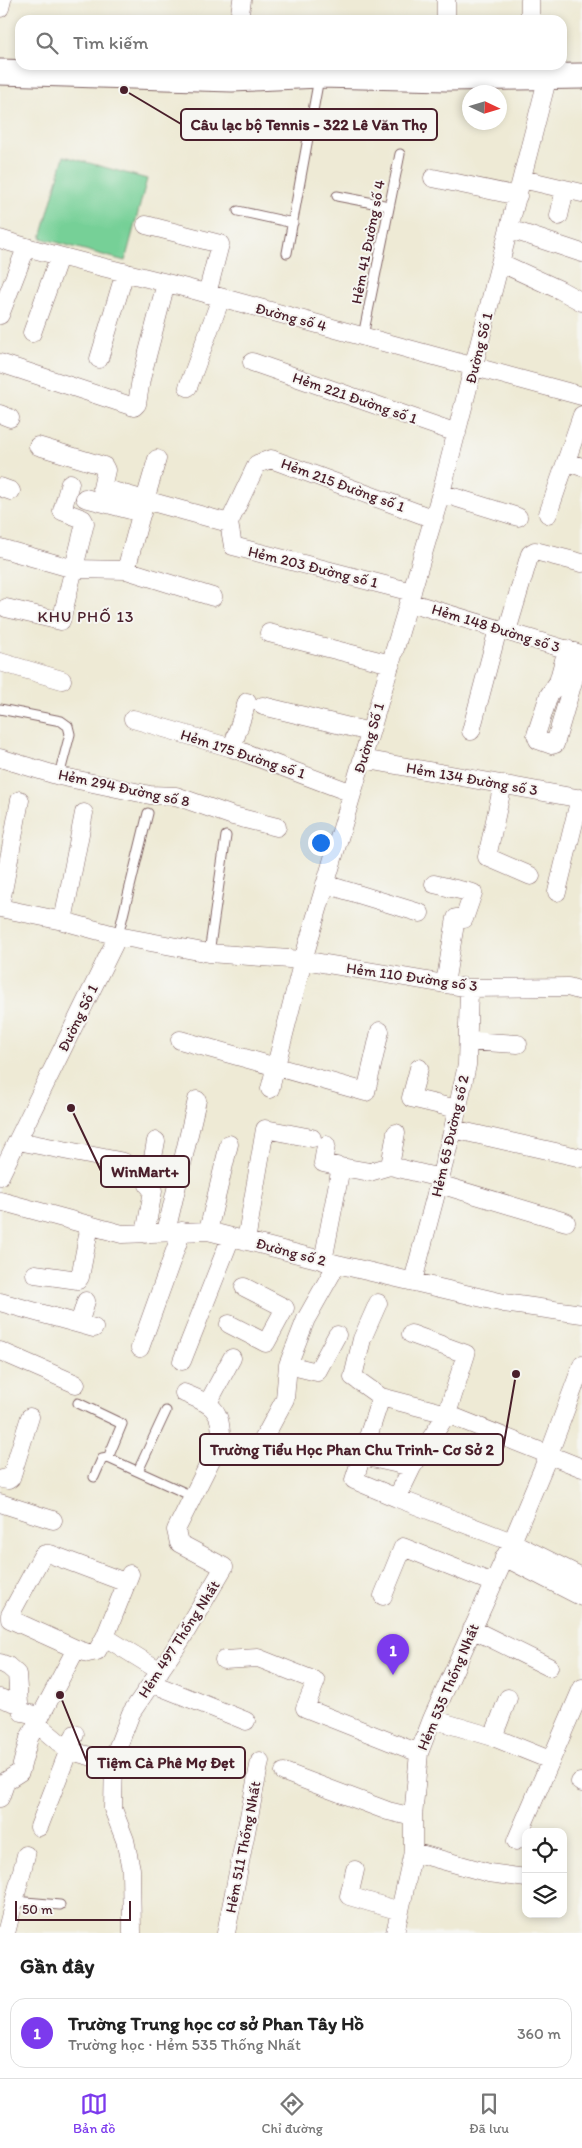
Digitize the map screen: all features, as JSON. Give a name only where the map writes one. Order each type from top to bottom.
[{"type":"main road","points":[[0,72],[232,72],[320,75],[536,72],[582,76]]},
{"type":"street","points":[[0,8],[2,0]]},
{"type":"street","points":[[240,15],[242,0]]},
{"type":"street","points":[[446,0],[446,15]]},
{"type":"street","points":[[530,0],[530,15]]},
{"type":"street","name":"Đường Số 1","points":[[270,1089],[303,960],[434,519],[457,434],[522,179],[536,72]]},
{"type":"street","points":[[433,178],[518,196]]},
{"type":"street","points":[[522,179],[573,191],[559,216]]},
{"type":"street","points":[[146,225],[220,244],[214,296],[188,387]]},
{"type":"street","points":[[510,229],[582,253]]},
{"type":"street","name":"Đường số 4","points":[[0,239],[59,258],[125,272],[582,396]]},
{"type":"street","points":[[0,315],[26,248]]},
{"type":"street","points":[[32,333],[59,258]]},
{"type":"street","points":[[501,263],[582,302]]},
{"type":"street","points":[[99,359],[125,272]]},
{"type":"street","points":[[0,363],[134,407],[166,283]]},
{"type":"street","name":"Hẻm 221 Đường số 1","points":[[252,362],[457,434]]},
{"type":"street","points":[[548,514],[574,465],[582,415]]},
{"type":"street","points":[[38,446],[104,466],[106,470],[102,488],[143,507]]},
{"type":"street","points":[[126,570],[157,459]]},
{"type":"street","name":"Hẻm 215 Đường số 1","points":[[229,524],[257,464],[271,459],[434,519]]},
{"type":"street","points":[[6,608],[61,621],[85,521],[62,511],[70,483]]},
{"type":"street","points":[[441,493],[518,517]]},
{"type":"street","points":[[85,498],[229,524]]},
{"type":"street","name":"Hẻm 203 Đường số 1","points":[[229,524],[233,546],[410,597]]},
{"type":"street","points":[[0,548],[74,569],[126,570],[213,597]]},
{"type":"street","points":[[471,731],[502,630],[530,554],[535,551],[582,563]]},
{"type":"street","name":"Hẻm 148 Đường số 3","points":[[410,597],[502,630],[577,651]]},
{"type":"street","points":[[269,634],[391,664]]},
{"type":"street","points":[[0,662],[62,680]]},
{"type":"street","points":[[232,748],[255,704],[370,732]]},
{"type":"street","name":"Hẻm 175 Đường số 1","points":[[133,719],[232,748],[352,793]]},
{"type":"street","name":"Hẻm 294 Đường số 8","points":[[0,758],[59,776],[150,795],[176,796],[233,816],[277,827]]},
{"type":"street","name":"Hẻm 134 Đường số 3","points":[[362,758],[581,799]]},
{"type":"street","points":[[503,784],[487,857],[531,876]]},
{"type":"street","points":[[557,892],[581,799]]},
{"type":"street","points":[[20,800],[7,827],[0,908],[63,921],[118,936],[209,952],[303,960]]},
{"type":"street","points":[[63,921],[84,813]]},
{"type":"street","points":[[325,884],[420,913]]},
{"type":"street","points":[[434,884],[474,893],[464,919],[456,918],[445,984]]},
{"type":"street","name":"Đường Số 1","points":[[0,1176],[118,936]]},
{"type":"street","name":"Hẻm 110 Đường số 3","points":[[303,960],[469,988],[568,987],[582,991]]},
{"type":"street","name":"Hẻm 65 Đường số 2","points":[[413,1281],[453,1129],[467,1065],[469,988]]},
{"type":"street","points":[[180,1040],[366,1092],[380,1031]]},
{"type":"street","points":[[468,1041],[518,1044]]},
{"type":"street","points":[[419,1068],[411,1098],[457,1109]]},
{"type":"street","points":[[140,1348],[174,1232],[197,1100]]},
{"type":"street","points":[[182,1361],[238,1239],[265,1129],[319,1142],[323,1163],[370,1172],[390,1166],[566,1222]]},
{"type":"street","points":[[453,1129],[582,1158]]},
{"type":"street","points":[[390,1166],[396,1133]]},
{"type":"street","points":[[18,1141],[124,1162]]},
{"type":"street","points":[[145,1234],[153,1191],[148,1185],[156,1141]]},
{"type":"street","points":[[208,1231],[229,1144]]},
{"type":"street","points":[[184,1394],[208,1403],[222,1422],[221,1440],[257,1451],[285,1399],[288,1365],[330,1262],[341,1166]]},
{"type":"street","name":"Đường số 2","points":[[0,1201],[122,1234],[208,1231],[504,1303],[582,1314]]},
{"type":"street","points":[[35,1274],[78,1280],[90,1225]]},
{"type":"street","points":[[244,1287],[306,1319]]},
{"type":"street","points":[[0,1302],[86,1326],[86,1301]]},
{"type":"street","points":[[378,1303],[362,1339],[353,1377],[381,1397],[447,1414],[582,1468]]},
{"type":"street","points":[[229,1324],[266,1343],[285,1308]]},
{"type":"street","points":[[397,1498],[412,1468],[447,1414],[466,1354],[411,1334]]},
{"type":"street","points":[[288,1365],[317,1372],[337,1335]]},
{"type":"street","points":[[0,1351],[76,1384]]},
{"type":"street","points":[[208,1403],[232,1358]]},
{"type":"street","name":"Hẻm 535 Thống Nhất","points":[[395,1933],[413,1852],[412,1817],[419,1753],[432,1719],[549,1454],[582,1365]]},
{"type":"street","points":[[381,1397],[354,1480],[508,1549],[582,1577]]},
{"type":"street","points":[[1,1481],[11,1478],[30,1417]]},
{"type":"street","name":"Hẻm 497 Thống Nhất","points":[[132,1933],[131,1869],[125,1840],[113,1809],[114,1757],[131,1713],[181,1640],[224,1567],[179,1543],[176,1530],[221,1440]]},
{"type":"street","points":[[363,1456],[412,1468]]},
{"type":"street","points":[[0,1503],[53,1520]]},
{"type":"street","points":[[383,1596],[403,1547],[493,1583]]},
{"type":"street","points":[[508,1549],[582,1597]]},
{"type":"street","points":[[50,1554],[128,1579],[104,1637],[97,1651],[88,1653],[10,1619],[10,1615],[42,1556],[50,1554]]},
{"type":"street","points":[[472,1629],[549,1667]]},
{"type":"street","points":[[104,1637],[156,1677],[246,1721]]},
{"type":"street","points":[[2,1786],[20,1772],[29,1738],[76,1649]]},
{"type":"street","points":[[224,1660],[258,1658],[316,1680],[305,1708],[419,1753]]},
{"type":"street","points":[[0,1663],[8,1666],[17,1674],[19,1704],[22,1712],[39,1720],[72,1742],[113,1773]]},
{"type":"street","points":[[516,1841],[582,1688]]},
{"type":"street","points":[[0,1698],[19,1704]]},
{"type":"street","points":[[493,1737],[508,1698]]},
{"type":"street","points":[[432,1719],[493,1737],[550,1760]]},
{"type":"street","points":[[39,1827],[72,1742]]},
{"type":"street","name":"Hẻm 511 Thống Nhất","points":[[226,1933],[260,1761]]},
{"type":"street","points":[[284,1772],[388,1811],[412,1817]]},
{"type":"street","points":[[413,1852],[489,1873],[522,1877]]},
{"type":"street","points":[[6,1933],[26,1855]]},
{"type":"street","points":[[355,1870],[349,1896],[400,1911]]},
{"type":"lane","points":[[287,253],[320,75]]},
{"type":"lane","name":"Hẻm 41 Đường số 4","points":[[363,336],[400,154]]},
{"type":"lane","points":[[337,196],[389,206]]},
{"type":"lane","points":[[238,211],[292,223]]},
{"type":"lane","points":[[0,709],[61,721],[68,726],[70,734],[59,776]]},
{"type":"lane","points":[[118,936],[148,813]]},
{"type":"lane","points":[[209,952],[226,836]]},
{"type":"lane","points":[[78,1404],[122,1424],[108,1458]]},
{"type":"lane","points":[[138,1472],[166,1411]]},
{"type":"lane","points":[[94,1477],[102,1459],[108,1458],[192,1496]]},
{"type":"lane","points":[[14,1901],[60,1906]]},
{"type":"green space","points":[[64,156],[147,179],[125,261],[41,238]]},
{"type":"place","name":"Câu lạc bộ Tennis - 322 Lê Văn Thọ","points":[[124,90]]},
{"type":"place","name":"WinMart+","points":[[71,1108]]},
{"type":"place","name":"Trường Tiểu Học Phan Chu Trinh- Cơ Sở 2","points":[[516,1374]]},
{"type":"place","name":"Trường Trung học cơ sở Phan Tây Hồ","points":[[393,1675]]},
{"type":"place","name":"Tiệm Cà Phê Mợ Đẹt","points":[[60,1695]]},
{"type":"district","name":"KHU PHỐ 13","points":[[86,616]]}]
